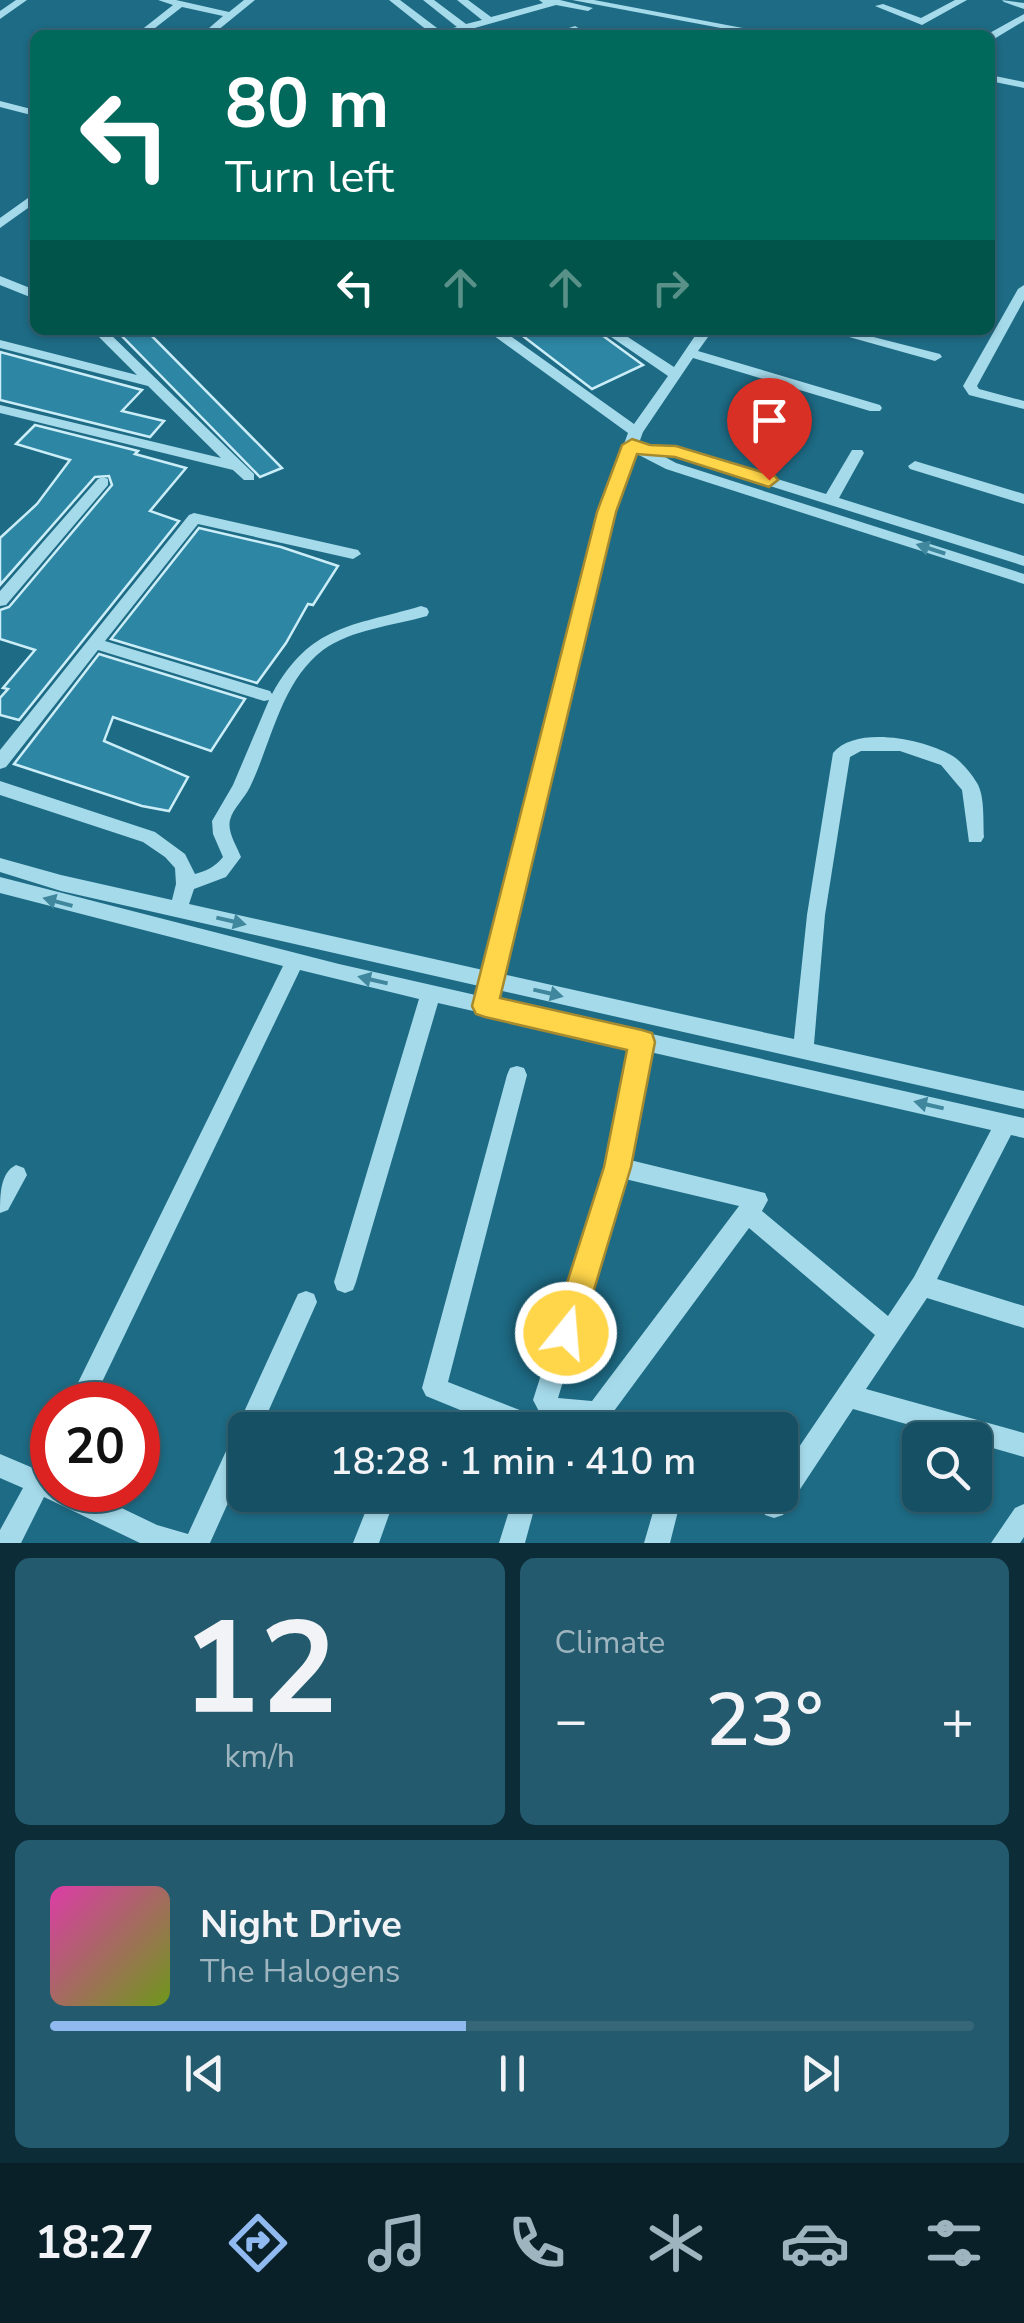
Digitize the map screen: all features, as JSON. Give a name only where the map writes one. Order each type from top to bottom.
[{"type":"street","points":[[0,4],[7,0]]},
{"type":"street","points":[[0,16],[22,0]]},
{"type":"street","points":[[162,0],[231,15]]},
{"type":"street","points":[[212,30],[250,0]]},
{"type":"street","points":[[394,0],[433,30]]},
{"type":"street","points":[[428,0],[465,28]]},
{"type":"street","points":[[462,0],[490,20]]},
{"type":"street","points":[[577,0],[747,30]]},
{"type":"street","points":[[936,0],[957,3]]},
{"type":"street","points":[[1008,0],[1024,6]]},
{"type":"street","points":[[458,30],[554,1],[714,30]]},
{"type":"street","points":[[880,6],[922,22],[957,3]]},
{"type":"street","points":[[146,30],[180,4]]},
{"type":"street","points":[[995,34],[1024,17]]},
{"type":"street","points":[[568,30],[575,28]]},
{"type":"street","points":[[995,76],[1024,82]]},
{"type":"street","points":[[0,104],[30,111]]},
{"type":"street","points":[[0,225],[30,202]]},
{"type":"street","points":[[0,225],[30,216]]},
{"type":"street","points":[[0,280],[30,294]]},
{"type":"street","points":[[1024,289],[970,386],[974,392],[1024,405]]},
{"type":"street","points":[[104,335],[250,477]]},
{"type":"street","points":[[499,335],[671,466],[1024,561]]},
{"type":"street","points":[[616,335],[676,375]]},
{"type":"street","points":[[485,1006],[606,512],[676,375],[703,335]]},
{"type":"street","points":[[850,335],[935,357]]},
{"type":"street","points":[[0,344],[152,383]]},
{"type":"street","points":[[690,353],[874,408]]},
{"type":"street","points":[[0,409],[237,466]]},
{"type":"street","points":[[639,443],[830,500],[885,526],[1024,578]]},
{"type":"street","points":[[830,500],[857,453]]},
{"type":"street","points":[[915,466],[1024,498]]},
{"type":"street","points":[[0,601],[103,482]]},
{"type":"street","points":[[0,762],[194,518],[201,516],[353,554]]},
{"type":"street","points":[[189,883],[214,875],[230,864],[232,857],[220,828],[222,818],[240,789],[254,748],[279,697],[312,652],[335,638],[422,612]]},
{"type":"street","points":[[94,643],[264,695]]},
{"type":"street","points":[[803,1050],[816,916],[842,753],[858,744],[900,745],[946,760],[971,788],[975,836]]},
{"type":"street","points":[[0,788],[149,836],[181,862],[189,883],[178,909]]},
{"type":"street","points":[[0,864],[178,909],[1024,1100]]},
{"type":"street","points":[[0,884],[294,961],[1015,1125],[922,1286],[798,1470]]},
{"type":"street","points":[[90,1382],[173,1218],[294,961]]},
{"type":"street","points":[[345,1282],[431,993]]},
{"type":"street","points":[[578,1412],[550,1409],[545,1400],[618,1167],[642,1042]]},
{"type":"street","points":[[493,1412],[434,1388],[517,1076]]},
{"type":"street","points":[[598,1412],[756,1200],[618,1167]]},
{"type":"street","points":[[0,1203],[16,1174]]},
{"type":"street","points":[[747,1212],[891,1334]]},
{"type":"street","points":[[922,1286],[1024,1317]]},
{"type":"street","points":[[256,1412],[306,1302]]},
{"type":"street","points":[[848,1396],[1024,1445]]},
{"type":"street","points":[[0,1466],[30,1479]]},
{"type":"street","points":[[197,1543],[228,1475]]},
{"type":"street","points":[[8,1543],[31,1512]]},
{"type":"street","points":[[102,1512],[162,1541]]},
{"type":"street","points":[[366,1543],[378,1512]]},
{"type":"street","points":[[512,1543],[521,1512]]},
{"type":"street","points":[[657,1543],[665,1512]]},
{"type":"street","points":[[1004,1543],[1024,1517]]},
{"type":"building","points":[[121,335],[151,335],[282,468],[260,477]]},
{"type":"building","points":[[522,335],[602,335],[643,365],[592,389]]},
{"type":"building","points":[[0,352],[142,390],[122,411],[164,421],[150,437],[0,400]]},
{"type":"building","points":[[35,425],[138,451],[135,454],[186,468],[150,511],[179,521],[19,720],[0,715],[0,698],[8,689],[3,688],[35,650],[0,639],[0,610],[9,607],[112,485],[109,476],[95,477],[0,585],[0,538],[37,504],[70,460],[16,444]]},
{"type":"building","points":[[199,528],[281,547],[338,566],[313,605],[308,604],[257,683],[111,639]]},
{"type":"building","points":[[99,654],[245,699],[211,751],[113,717],[104,741],[188,777],[169,811],[142,806],[14,764]]},
{"type":"route","points":[[566,1333],[618,1167],[642,1042],[485,1006],[490,980],[606,512],[632,445],[648,451],[676,452],[769,480]]}]
